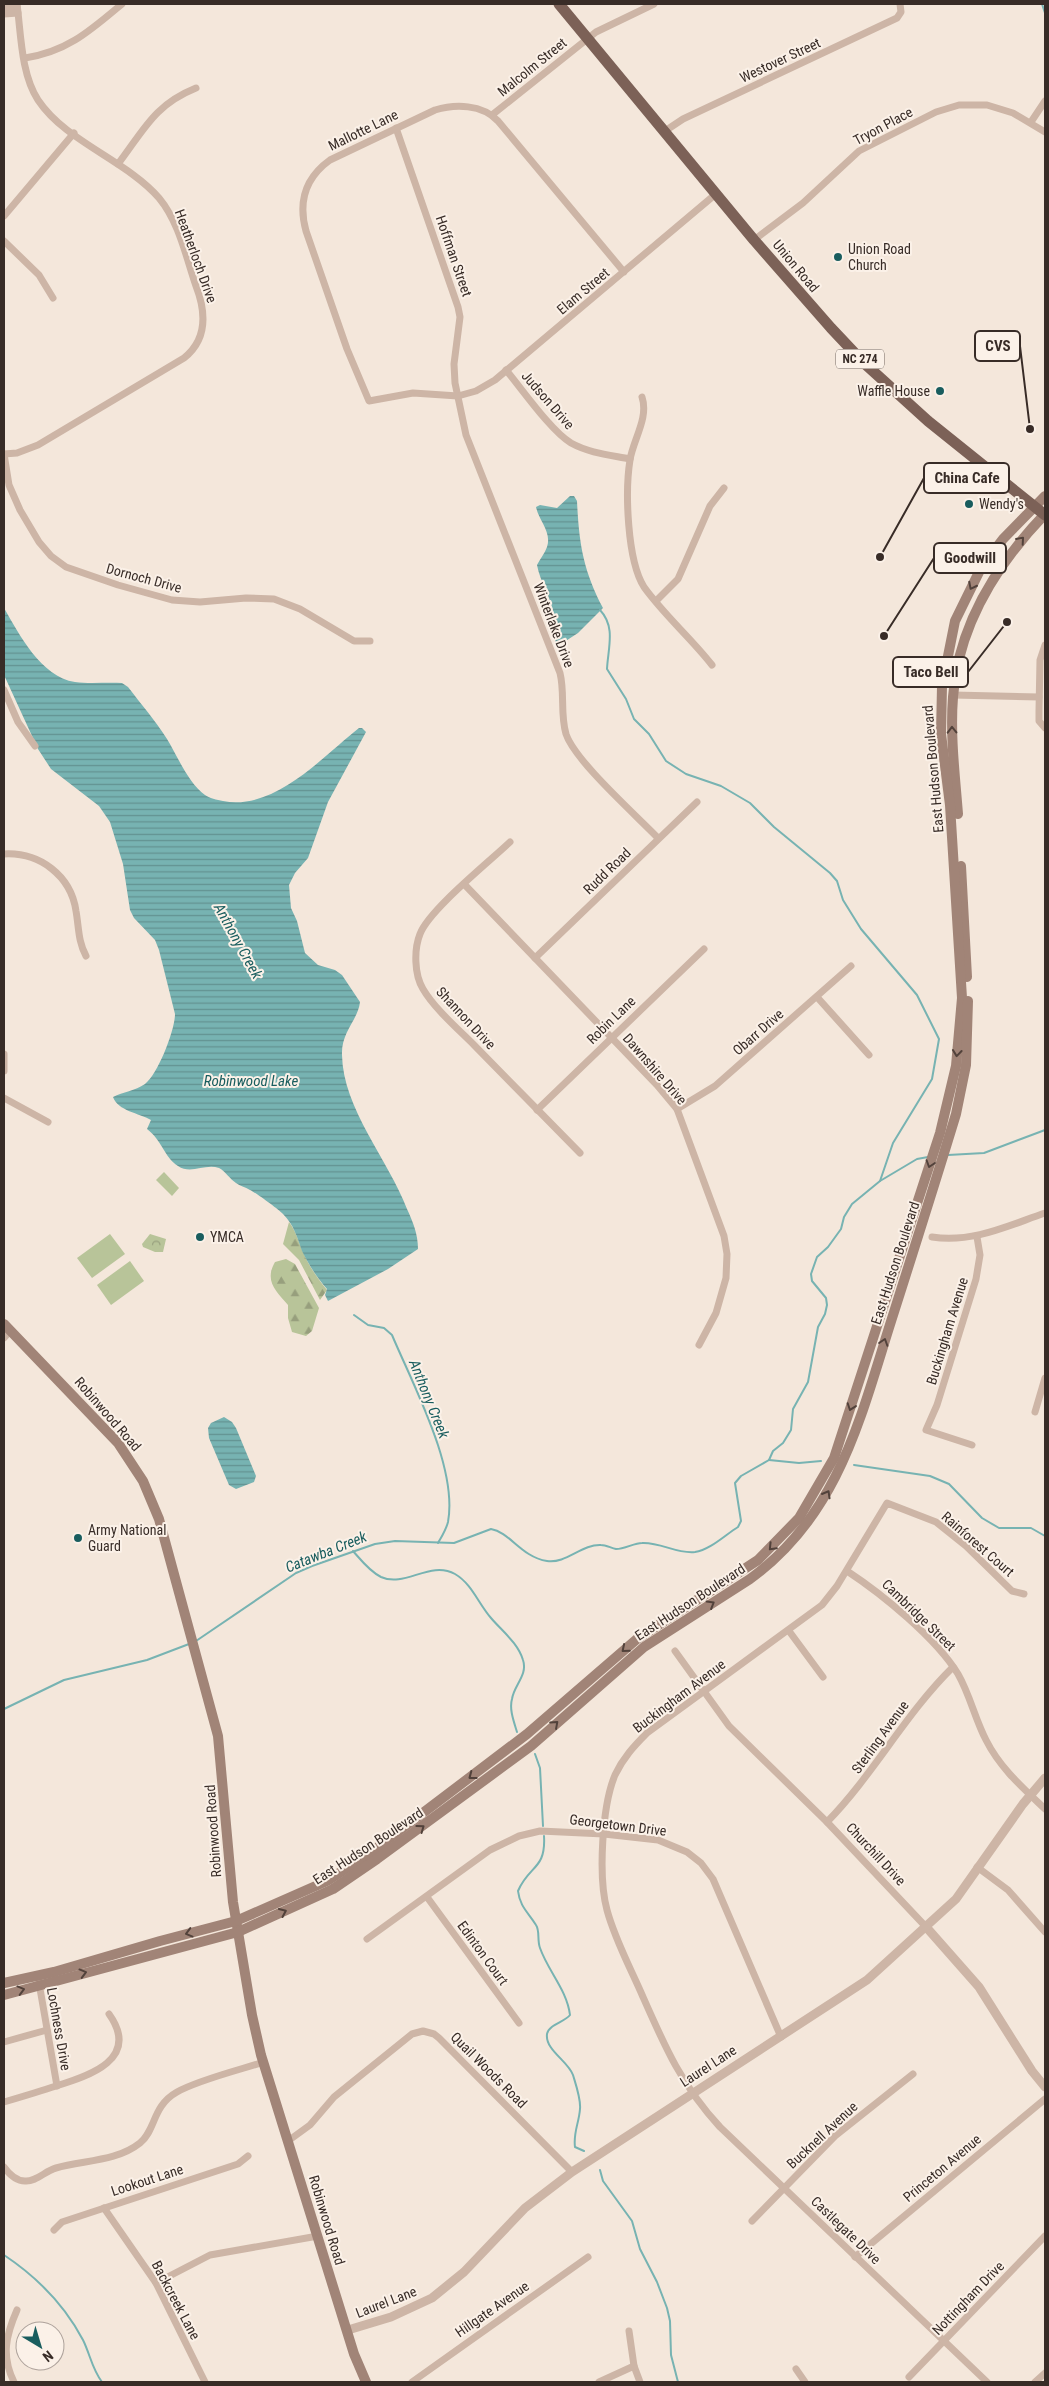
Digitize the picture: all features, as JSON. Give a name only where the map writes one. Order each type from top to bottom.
[{"type":"main road","name":"Union Road","points":[[559,4],[754,240],[824,321],[864,363],[928,421],[1045,515]]},
{"type":"main road","name":"East Hudson Boulevard","points":[[237,1927],[326,1881],[370,1853],[527,1734],[637,1639],[758,1560],[799,1518],[834,1458],[940,1134],[956,1066],[962,998],[963,952],[950,805],[941,734],[942,686],[956,621],[978,574],[997,546],[1045,496]]},
{"type":"main road","name":"East Hudson Boulevard","points":[[4,1994],[38,1980],[237,1927],[332,1889],[377,1860],[531,1746],[644,1647],[766,1567],[788,1546],[818,1509],[841,1468],[864,1405],[951,1132],[962,1091],[968,1041],[952,740],[953,695],[958,664],[966,636],[984,592],[1016,545],[1045,515]]},
{"type":"main road","name":"Robinwood Road","points":[[6,1331],[96,1418],[131,1459],[143,1481],[159,1519],[200,1665],[220,1750],[229,1874],[252,2015],[264,2062],[354,2354],[366,2382]]},
{"type":"main road","name":"East Hudson Boulevard","points":[[4,1983],[38,1980]]},
{"type":"street","points":[[25,58],[63,48],[86,33],[122,4]]},
{"type":"street","name":"Malcolm Street","points":[[492,115],[588,37],[654,4]]},
{"type":"street","name":"Westover Street","points":[[665,132],[683,118],[890,22],[897,18],[901,6]]},
{"type":"street","points":[[4,8],[17,7]]},
{"type":"street","points":[[4,14],[17,7]]},
{"type":"street","name":"Heatherloch Drive","points":[[4,454],[17,453],[32,448],[191,353],[201,336],[204,309],[169,213],[155,194],[54,117],[38,100],[29,81],[17,7]]},
{"type":"street","points":[[118,164],[163,105],[178,95],[196,88]]},
{"type":"street","points":[[1031,122],[1045,101]]},
{"type":"street","name":"Tryon Place","points":[[754,240],[803,203],[854,155],[936,112],[959,105],[986,105],[1013,113],[1045,132]]},
{"type":"street","name":"Mallotte Lane","points":[[458,396],[413,393],[368,401],[347,348],[303,222],[304,193],[310,180],[321,166],[330,160],[434,110],[450,106],[470,108],[492,115]]},
{"type":"street","points":[[492,115],[624,272]]},
{"type":"street","name":"Hoffman Street","points":[[396,128],[458,307],[459,331],[454,364],[458,396]]},
{"type":"street","points":[[4,216],[74,133]]},
{"type":"street","name":"Elam Street","points":[[458,396],[476,391],[506,370],[717,193]]},
{"type":"street","points":[[4,242],[39,275],[53,298]]},
{"type":"street","name":"Judson Drive","points":[[506,370],[557,431],[570,442],[592,451],[630,459]]},
{"type":"street","name":"Winterlake Drive","points":[[458,396],[461,416],[472,451],[560,673],[564,693],[563,720],[568,737],[578,756],[658,838]]},
{"type":"street","points":[[642,397],[644,413],[630,459],[629,494],[632,551],[641,580],[656,602],[712,665]]},
{"type":"street","name":"Dornoch Drive","points":[[4,454],[9,485],[20,510],[38,542],[51,556],[66,567],[118,585],[172,600],[200,602],[246,598],[274,600],[300,609],[354,641],[370,641]]},
{"type":"street","points":[[656,602],[678,579],[710,506],[724,488]]},
{"type":"street","points":[[1045,645],[1040,660],[1039,697],[1039,721],[1045,728]]},
{"type":"street","points":[[4,690],[18,722],[35,746]]},
{"type":"street","points":[[953,695],[1039,697]]},
{"type":"street","name":"Rudd Road","points":[[534,958],[697,802]]},
{"type":"street","name":"Shannon Drive","points":[[510,842],[429,919],[419,934],[416,962],[419,980],[423,989],[434,1003],[580,1153]]},
{"type":"street","points":[[4,854],[23,855],[39,860],[51,868],[63,880],[74,901],[79,943],[86,956]]},
{"type":"street","name":"Dawnshire Drive","points":[[464,884],[611,1037],[677,1109],[720,1224],[727,1254],[726,1278],[721,1300],[698,1345]]},
{"type":"street","name":"Robin Lane","points":[[538,1110],[611,1037],[704,949]]},
{"type":"street","name":"Obarr Drive","points":[[677,1109],[715,1086],[851,966]]},
{"type":"street","points":[[817,997],[869,1055]]},
{"type":"street","points":[[4,1054],[4,1072]]},
{"type":"street","points":[[4,1098],[48,1122]]},
{"type":"street","points":[[932,1237],[952,1239],[977,1237],[1045,1212]]},
{"type":"street","name":"Buckingham Avenue","points":[[972,1446],[926,1430],[937,1405],[976,1278],[980,1255],[977,1237]]},
{"type":"street","points":[[1035,1412],[1045,1378]]},
{"type":"street","name":"Buckingham Avenue","points":[[691,2094],[658,2031],[608,1915],[602,1880],[604,1834],[608,1799],[616,1773],[626,1756],[647,1733],[789,1631],[822,1605],[847,1571],[887,1503]]},
{"type":"street","name":"Rainforest Court","points":[[887,1503],[936,1522],[966,1546],[1012,1591],[1024,1594]]},
{"type":"street","name":"Cambridge Street","points":[[847,1571],[884,1596],[940,1651],[953,1667],[968,1694],[986,1740],[1001,1765],[1045,1809]]},
{"type":"street","points":[[789,1631],[823,1677]]},
{"type":"street","name":"Churchill Drive","points":[[675,1651],[703,1692],[746,1744],[827,1822],[979,1987],[1027,2064],[1045,2087]]},
{"type":"street","name":"Sterling Avenue","points":[[827,1822],[855,1793],[918,1705],[953,1667]]},
{"type":"street","name":"Laurel Lane","points":[[348,2330],[391,2317],[432,2298],[464,2272],[524,2208],[572,2172],[867,1980],[956,1899],[1030,1794],[1045,1778]]},
{"type":"street","name":"Georgetown Drive","points":[[367,1939],[490,1850],[519,1836],[551,1831],[644,1838],[670,1843],[702,1863],[713,1879],[781,2037]]},
{"type":"street","points":[[977,1867],[1008,1890],[1045,1932]]},
{"type":"street","name":"Edinton Court","points":[[427,1897],[519,2023]]},
{"type":"street","name":"Lochness Drive","points":[[38,1980],[57,2086]]},
{"type":"street","points":[[4,2102],[92,2074],[109,2061],[118,2046],[119,2036],[117,2026],[109,2014]]},
{"type":"street","points":[[4,2042],[47,2030]]},
{"type":"street","name":"Quail Woods Road","points":[[288,2141],[310,2125],[326,2105],[370,2067],[412,2034],[423,2031],[440,2038],[572,2172]]},
{"type":"street","points":[[4,2167],[12,2176],[28,2181],[57,2168],[119,2154],[143,2140],[161,2105],[179,2090],[264,2062]]},
{"type":"street","name":"Bucknell Avenue","points":[[752,2220],[835,2136],[914,2074]]},
{"type":"street","name":"Castlegate Drive","points":[[691,2094],[720,2126],[987,2382]]},
{"type":"street","name":"Princeton Avenue","points":[[855,2256],[1045,2099]]},
{"type":"street","name":"Lookout Lane","points":[[54,2230],[62,2222],[238,2164],[248,2156]]},
{"type":"street","name":"Backcreek Lane","points":[[104,2208],[156,2283],[205,2382]]},
{"type":"street","points":[[156,2283],[210,2255],[318,2236]]},
{"type":"street","name":"Nottingham Drive","points":[[909,2377],[1045,2236]]},
{"type":"street","name":"Hillgate Avenue","points":[[412,2382],[588,2257]]},
{"type":"street","points":[[14,2382],[6,2371],[5,2344],[8,2329],[17,2310]]},
{"type":"street","points":[[629,2331],[634,2366],[640,2382]]},
{"type":"street","points":[[599,2382],[634,2366]]},
{"type":"street","points":[[796,2369],[805,2382]]},
{"type":"street","points":[[1035,2382],[1045,2372]]},
{"type":"green space","points":[[164,1172],[179,1188],[172,1196],[156,1180]]},
{"type":"green space","points":[[289,1222],[308,1262],[327,1290],[320,1300],[299,1260],[283,1244]]},
{"type":"green space","points":[[110,1234],[125,1254],[92,1278],[77,1258]]},
{"type":"green space","points":[[150,1234],[166,1239],[163,1252],[155,1252],[143,1247],[142,1244]]},
{"type":"green space","points":[[286,1259],[295,1264],[319,1308],[312,1331],[306,1336],[292,1332],[288,1318],[288,1305],[271,1280],[275,1262]]},
{"type":"green space","points":[[130,1261],[144,1281],[111,1305],[97,1285]]},
{"type":"water","points":[[570,496],[574,496],[577,501],[583,556],[596,594],[603,608],[578,633],[558,646],[554,636],[553,608],[537,565],[546,549],[548,536],[536,507],[540,505],[557,508]]},
{"type":"water","name":"Robinwood Lake","points":[[4,608],[32,653],[52,672],[75,682],[122,683],[128,687],[162,732],[193,783],[205,795],[211,798],[242,802],[261,798],[297,779],[359,728],[366,732],[328,802],[308,858],[295,873],[289,885],[291,908],[297,921],[305,953],[318,965],[335,970],[342,975],[360,1002],[359,1009],[342,1047],[344,1075],[358,1114],[399,1190],[416,1233],[418,1249],[388,1269],[328,1301],[325,1295],[327,1289],[310,1266],[293,1227],[283,1214],[257,1194],[236,1183],[219,1168],[188,1169],[178,1166],[169,1158],[156,1138],[147,1129],[151,1120],[119,1106],[113,1097],[133,1090],[150,1079],[165,1051],[175,1014],[155,940],[134,918],[130,910],[123,864],[110,822],[99,806],[51,769],[38,749],[4,675]]},
{"type":"water","points":[[224,1417],[232,1422],[236,1428],[256,1476],[254,1482],[236,1489],[229,1485],[209,1438],[208,1428],[211,1423]]},
{"type":"waterway","points":[[1042,4],[1045,13]]},
{"type":"waterway","points":[[600,610],[608,623],[610,631],[607,669],[626,699],[634,719],[649,734],[666,761],[686,774],[721,786],[750,803],[774,827],[830,873],[837,881],[843,900],[861,929],[917,995],[939,1039],[932,1079],[893,1143],[880,1181]]},
{"type":"waterway","name":"Catawba Creek","points":[[948,1155],[984,1153],[1045,1130]]},
{"type":"waterway","name":"Catawba Creek","points":[[196,1641],[296,1573],[375,1544],[395,1541],[454,1543],[491,1529],[498,1531],[530,1555],[538,1559],[554,1561],[561,1560],[594,1546],[603,1545],[616,1549],[639,1543],[649,1543],[681,1551],[695,1552],[701,1551],[717,1542],[738,1527],[741,1521],[735,1483],[741,1476],[769,1460],[773,1451],[783,1443],[791,1430],[793,1409],[808,1382],[818,1327],[825,1314],[827,1305],[826,1298],[812,1281],[811,1274],[817,1257],[828,1247],[841,1229],[844,1217],[852,1204],[880,1181],[917,1159],[928,1157]]},
{"type":"waterway","name":"Anthony Creek","points":[[354,1315],[368,1325],[384,1328],[392,1335],[432,1427],[446,1477],[449,1501],[448,1522],[438,1543]]},
{"type":"waterway","points":[[769,1460],[799,1463],[821,1461]]},
{"type":"waterway","points":[[854,1465],[930,1476],[949,1484],[982,1518],[999,1528],[1031,1528],[1045,1536]]},
{"type":"waterway","points":[[353,1551],[369,1569],[381,1577],[399,1579],[436,1570],[455,1574],[466,1583],[486,1612],[514,1643],[521,1654],[524,1670],[511,1703],[517,1732]]},
{"type":"waterway","name":"Catawba Creek","points":[[4,1709],[64,1680],[147,1660],[189,1644]]},
{"type":"waterway","points":[[535,1754],[540,1768],[543,1826]]},
{"type":"waterway","points":[[544,1836],[544,1847],[540,1861],[527,1876],[518,1891],[522,1905],[537,1927],[543,1956],[568,2006],[570,2015],[548,2031],[547,2040],[573,2075],[580,2105],[575,2147],[584,2151]]},
{"type":"waterway","points":[[600,2170],[603,2181],[632,2221],[640,2249],[657,2282],[667,2308],[670,2321],[671,2355],[678,2382]]},
{"type":"waterway","points":[[4,2255],[28,2272],[58,2303],[76,2327],[102,2382]]},
{"type":"place","name":"Union Road Church","points":[[838,257]]},
{"type":"place","name":"Waffle House","points":[[940,391]]},
{"type":"place","name":"CVS","points":[[1030,429]]},
{"type":"place","name":"Wendy's","points":[[969,504]]},
{"type":"place","name":"China Cafe","points":[[880,557]]},
{"type":"place","name":"Taco Bell","points":[[1007,622]]},
{"type":"place","name":"Goodwill","points":[[884,636]]},
{"type":"place","name":"YMCA","points":[[200,1237]]},
{"type":"place","name":"Army National Guard","points":[[78,1538]]}]
